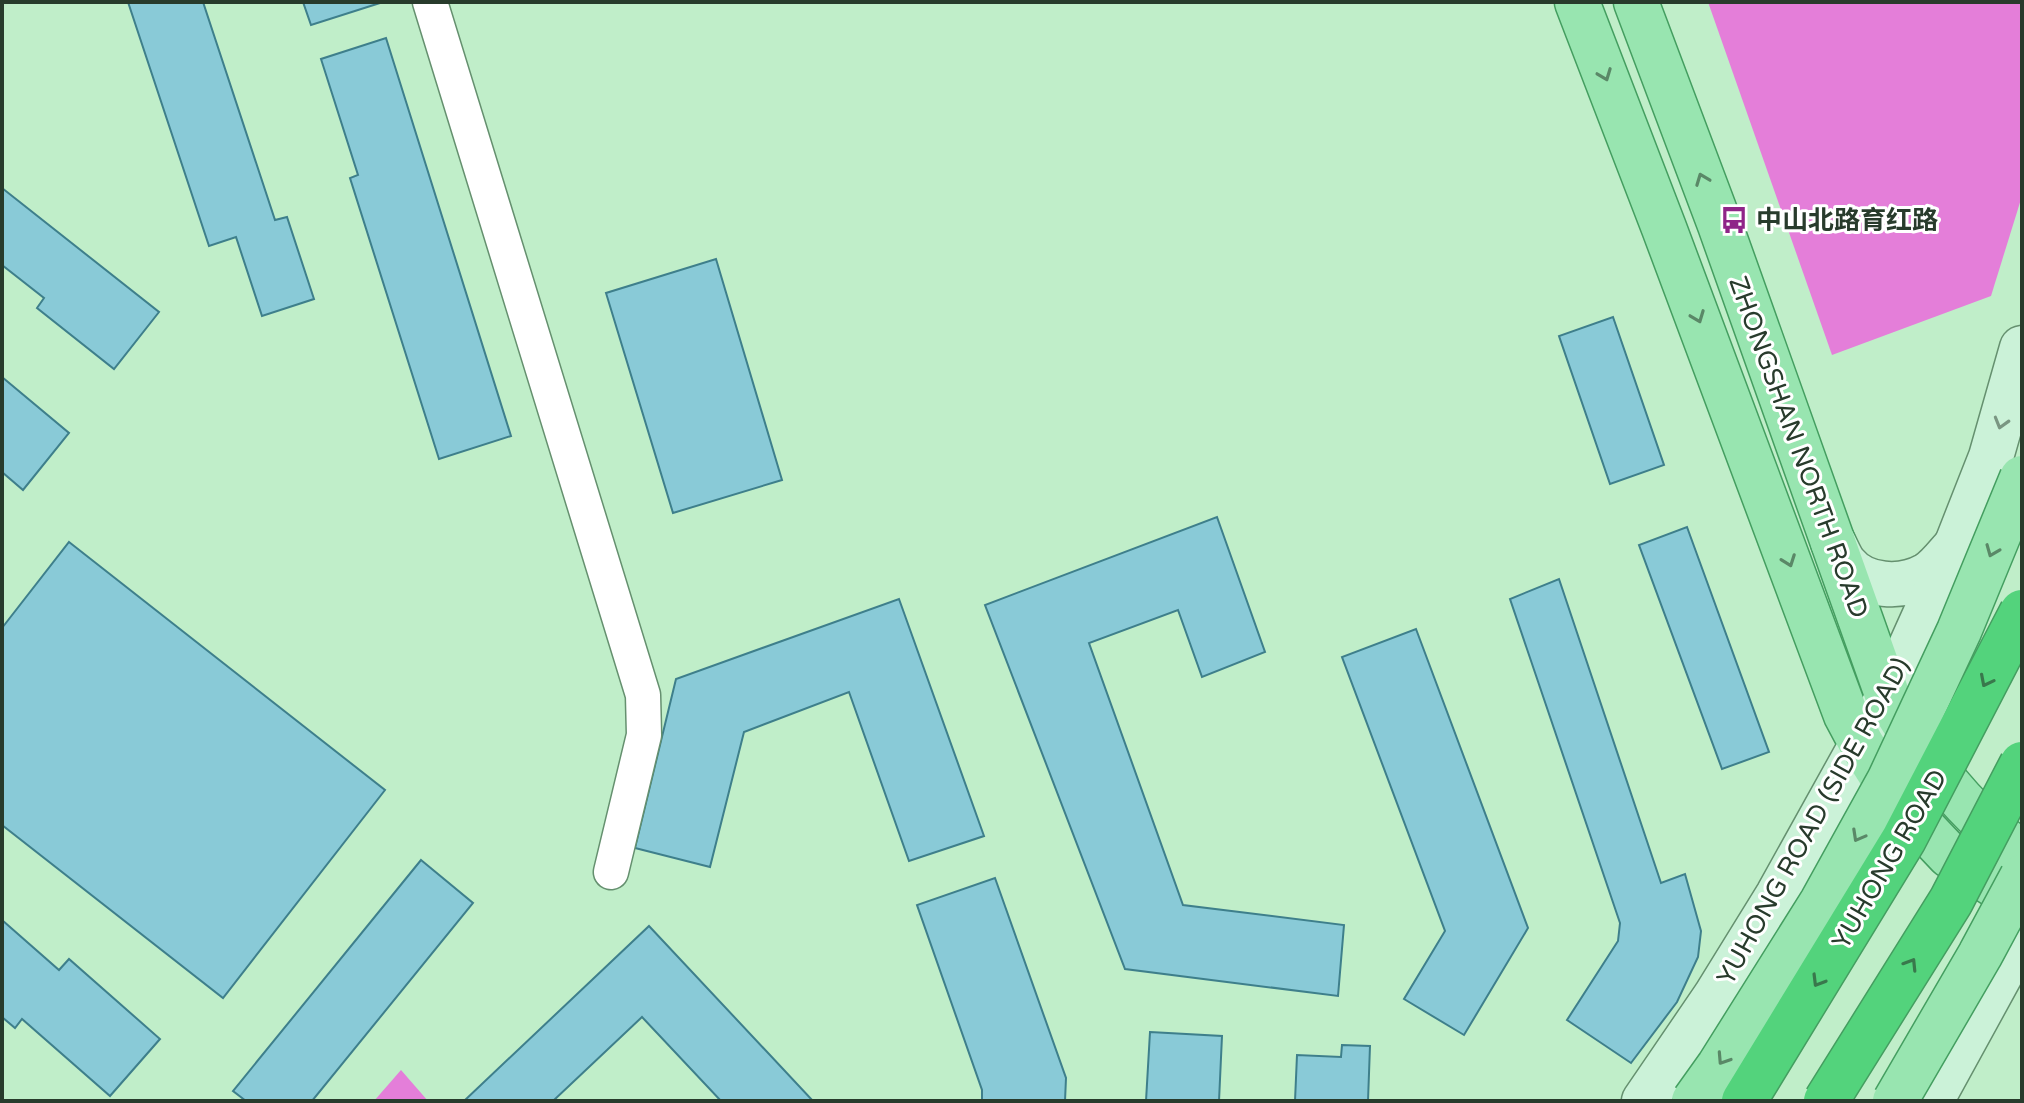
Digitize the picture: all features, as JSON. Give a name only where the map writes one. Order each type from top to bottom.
[{"type":"highway","name":"YUHONG ROAD","points":[[1744,1101],[1904,839],[2022,612]]},
{"type":"highway","points":[[1826,1101],[1951,901],[2022,764]]},
{"type":"main road","name":"ZHONGSHAN NORTH ROAD","points":[[1577,2],[1846,715],[1896,799],[1949,855],[2022,903]]},
{"type":"main road","name":"ZHONGSHAN NORTH ROAD","points":[[1636,2],[1720,225],[1888,697],[1928,761],[1966,805],[2015,840]]},
{"type":"main road","name":"YUHONG ROAD (SIDE ROAD)","points":[[1644,1101],[1715,997],[1762,920],[1888,697],[1956,546],[1991,457],[2022,348]]},
{"type":"main road","points":[[1694,1101],[1822,902],[1889,781],[1959,631],[2022,478]]},
{"type":"main road","points":[[1833,542],[1844,564],[1858,576],[1874,582],[1899,584],[1927,575],[1956,546]]},
{"type":"main road","points":[[1862,745],[1896,798],[1918,809],[1968,825],[1983,826],[2015,840]]},
{"type":"main road","points":[[1895,1101],[2022,877]]},
{"type":"main road","points":[[1931,1101],[2022,935]]},
{"type":"main road","points":[[1909,1101],[1980,955]]},
{"type":"street","points":[[430,2],[643,695],[644,735],[611,872]]},
{"type":"shaded area","points":[[1708,2],[2022,2],[2022,196],[1991,296],[1832,355]]},
{"type":"shaded area","points":[[401,1070],[428,1101],[374,1101]]},
{"type":"building","points":[[128,2],[203,2],[275,220],[287,217],[314,299],[262,316],[236,237],[209,246]]},
{"type":"building","points":[[303,2],[379,2],[380,3],[311,25]]},
{"type":"building","points":[[386,38],[511,436],[439,459],[350,178],[358,175],[321,59]]},
{"type":"building","points":[[2,188],[159,312],[114,369],[37,308],[44,298],[2,265]]},
{"type":"building","points":[[716,259],[782,480],[673,513],[606,293]]},
{"type":"building","points":[[1613,317],[1664,465],[1610,484],[1559,336]]},
{"type":"building","points":[[2,377],[69,433],[23,490],[2,472]]},
{"type":"building","points":[[1217,517],[1265,652],[1202,677],[1178,610],[1089,643],[1183,905],[1344,925],[1338,996],[1125,969],[985,605]]},
{"type":"building","points":[[1687,527],[1769,752],[1722,769],[1639,545]]},
{"type":"building","points":[[69,542],[385,790],[223,998],[2,825],[2,628]]},
{"type":"building","points":[[1559,579],[1661,883],[1685,874],[1701,931],[1698,957],[1677,1002],[1631,1063],[1567,1020],[1618,941],[1620,923],[1510,599]]},
{"type":"building","points":[[899,599],[984,836],[909,861],[849,692],[744,732],[710,867],[635,848],[676,679]]},
{"type":"building","points":[[1416,629],[1528,928],[1464,1035],[1404,999],[1445,931],[1342,657]]},
{"type":"building","points":[[421,860],[473,903],[312,1101],[246,1101],[233,1091]]},
{"type":"building","points":[[995,878],[1066,1078],[1065,1101],[982,1101],[982,1090],[917,905]]},
{"type":"building","points":[[2,920],[59,970],[69,959],[160,1039],[110,1096],[22,1019],[15,1028],[2,1017]]},
{"type":"building","points":[[649,926],[813,1101],[721,1101],[642,1017],[553,1101],[464,1101]]},
{"type":"building","points":[[1150,1032],[1222,1036],[1219,1101],[1146,1101]]},
{"type":"building","points":[[1342,1045],[1370,1046],[1368,1101],[1295,1101],[1297,1055],[1341,1057]]},
{"type":"place","name":"中山北路育红路","points":[[1734,220]]}]
